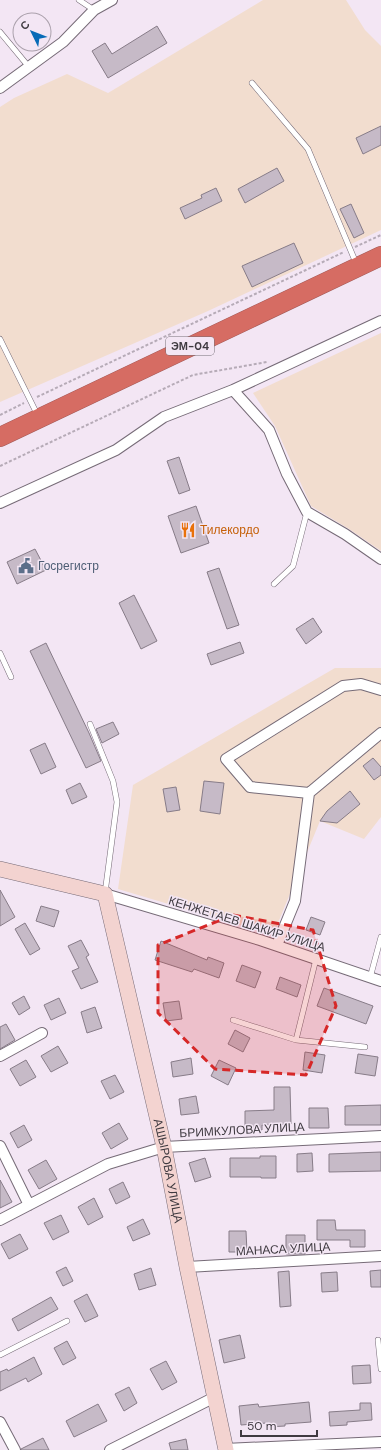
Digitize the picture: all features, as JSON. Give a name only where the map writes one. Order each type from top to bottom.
[{"type":"highway","name":"ЭМ-04","points":[[0,437],[381,256]]},
{"type":"street","points":[[0,88],[63,42],[94,10],[112,0]]},
{"type":"street","points":[[0,503],[116,450],[164,417],[233,390],[381,321]]},
{"type":"street","points":[[233,390],[269,430],[287,474],[307,512],[344,534],[381,559]]},
{"type":"street","points":[[309,793],[250,787],[226,759],[343,686],[361,684],[381,690]]},
{"type":"street","points":[[277,946],[295,901],[309,793],[381,733]]},
{"type":"street","points":[[0,869],[105,894]]},
{"type":"street","name":"КЕНЖЕТАЕВ ШАКИР УЛИЦА","points":[[105,894],[277,946],[381,981]]},
{"type":"street","name":"АШЫРОВА УЛИЦА","points":[[105,894],[164,1147],[187,1267],[225,1449]]},
{"type":"street","points":[[0,1056],[42,1033]]},
{"type":"street","name":"БРИМКУЛОВА УЛИЦА","points":[[0,1220],[108,1164],[164,1147],[381,1136]]},
{"type":"street","points":[[0,1146],[30,1205]]},
{"type":"street","name":"МАНАСА УЛИЦА","points":[[187,1267],[381,1256]]},
{"type":"street","points":[[110,1450],[215,1397]]},
{"type":"street","points":[[0,1422],[15,1450]]},
{"type":"street","points":[[225,1449],[381,1442]]},
{"type":"lane","points":[[79,0],[94,10]]},
{"type":"lane","points":[[0,32],[29,67]]},
{"type":"lane","points":[[252,83],[308,149],[357,267]]},
{"type":"lane","points":[[0,339],[39,418]]},
{"type":"lane","points":[[274,584],[293,566],[307,512]]},
{"type":"lane","points":[[0,653],[11,677]]},
{"type":"lane","points":[[90,724],[113,782],[117,802],[105,894]]},
{"type":"lane","points":[[370,978],[381,937]]},
{"type":"lane","points":[[296,1040],[316,959]]},
{"type":"lane","points":[[233,1020],[296,1040],[366,1047]]},
{"type":"lane","points":[[0,1355],[67,1321]]},
{"type":"lane","points":[[378,1340],[381,1369]]},
{"type":"path","points":[[0,415],[381,234]]},
{"type":"path","points":[[0,466],[193,375],[271,362]]},
{"type":"highlighted area","points":[[233,915],[313,930],[336,1006],[306,1075],[215,1069],[158,1013],[158,945]]},
{"type":"shaded area","points":[[263,0],[346,0],[365,30],[381,46],[381,230],[208,311],[0,402],[0,107],[14,98],[67,74],[108,93]]},
{"type":"shaded area","points":[[381,333],[381,551],[349,529],[311,506],[275,426],[253,393]]},
{"type":"shaded area","points":[[335,668],[381,668],[381,817],[364,839],[320,821],[273,935],[118,889],[133,785]]},
{"type":"building","points":[[157,26],[167,43],[108,78],[92,51],[105,43],[112,54]]},
{"type":"building","points":[[381,126],[381,145],[363,154],[356,138]]},
{"type":"building","points":[[277,168],[284,181],[245,203],[238,189]]},
{"type":"building","points":[[216,188],[222,201],[185,219],[180,208],[202,198],[201,195]]},
{"type":"building","points":[[351,204],[364,233],[354,238],[340,209]]},
{"type":"building","points":[[294,243],[303,263],[252,287],[242,266]]},
{"type":"building","points":[[179,457],[190,490],[179,494],[167,461]]},
{"type":"building","name":"Тилекордо","points":[[196,506],[209,543],[181,553],[168,516]]},
{"type":"building","name":"Госрегистр","points":[[35,549],[46,570],[17,584],[7,562]]},
{"type":"building","points":[[219,568],[239,625],[227,629],[207,572]]},
{"type":"building","points":[[134,595],[157,641],[141,649],[119,603]]},
{"type":"building","points":[[313,618],[322,632],[306,644],[296,629]]},
{"type":"building","points":[[240,642],[244,653],[211,665],[207,654]]},
{"type":"building","points":[[46,643],[101,761],[86,768],[30,651]]},
{"type":"building","points":[[113,722],[119,734],[102,743],[96,729]]},
{"type":"building","points":[[45,743],[56,767],[41,774],[30,750]]},
{"type":"building","points":[[373,758],[381,767],[381,775],[374,780],[363,766]]},
{"type":"building","points":[[204,781],[224,783],[220,814],[200,811]]},
{"type":"building","points":[[80,783],[87,797],[72,804],[66,790]]},
{"type":"building","points":[[176,787],[180,810],[167,812],[163,789]]},
{"type":"building","points":[[350,791],[360,804],[337,823],[320,821],[327,811]]},
{"type":"building","points":[[0,890],[15,917],[0,926]]},
{"type":"building","points":[[41,906],[59,911],[54,927],[36,921]]},
{"type":"building","points":[[311,917],[325,922],[320,935],[306,930]]},
{"type":"building","points":[[25,923],[40,949],[30,955],[15,929]]},
{"type":"building","points":[[81,940],[89,955],[86,957],[98,982],[81,989],[72,971],[79,968],[68,946]]},
{"type":"building","points":[[161,941],[207,960],[208,957],[224,963],[219,978],[194,969],[192,972],[155,960]]},
{"type":"building","points":[[242,965],[261,972],[255,988],[236,981]]},
{"type":"building","points":[[280,977],[301,985],[297,997],[276,989]]},
{"type":"building","points":[[324,988],[373,1006],[366,1024],[317,1006]]},
{"type":"building","points":[[24,996],[30,1008],[19,1015],[12,1003]]},
{"type":"building","points":[[59,998],[66,1013],[51,1020],[44,1005]]},
{"type":"building","points":[[179,1001],[182,1019],[166,1021],[163,1003]]},
{"type":"building","points":[[95,1007],[102,1028],[87,1033],[81,1012]]},
{"type":"building","points":[[6,1024],[15,1040],[0,1049],[0,1027]]},
{"type":"building","points":[[235,1030],[250,1038],[243,1052],[228,1044]]},
{"type":"building","points":[[58,1046],[68,1063],[51,1072],[41,1056]]},
{"type":"building","points":[[305,1052],[325,1055],[322,1073],[303,1070]]},
{"type":"building","points":[[358,1054],[378,1057],[375,1076],[355,1073]]},
{"type":"building","points":[[191,1058],[193,1074],[173,1077],[171,1062]]},
{"type":"building","points":[[26,1060],[36,1077],[20,1086],[10,1069]]},
{"type":"building","points":[[219,1060],[236,1068],[228,1085],[211,1076]]},
{"type":"building","points":[[115,1075],[124,1092],[110,1099],[101,1081]]},
{"type":"building","points":[[274,1087],[290,1087],[291,1124],[262,1125],[262,1130],[245,1130],[245,1111],[274,1110]]},
{"type":"building","points":[[196,1096],[199,1113],[181,1115],[179,1099]]},
{"type":"building","points":[[381,1105],[381,1125],[345,1125],[345,1106]]},
{"type":"building","points":[[309,1108],[328,1108],[329,1128],[309,1128]]},
{"type":"building","points":[[119,1123],[128,1139],[111,1149],[102,1133]]},
{"type":"building","points":[[24,1125],[32,1140],[18,1148],[10,1133]]},
{"type":"building","points":[[381,1152],[381,1171],[329,1172],[329,1154]]},
{"type":"building","points":[[312,1153],[313,1171],[297,1172],[297,1154]]},
{"type":"building","points":[[260,1156],[276,1156],[276,1178],[230,1177],[230,1158],[260,1158]]},
{"type":"building","points":[[205,1158],[211,1177],[195,1182],[189,1163]]},
{"type":"building","points":[[46,1160],[57,1179],[39,1189],[28,1170]]},
{"type":"building","points":[[0,1180],[12,1202],[0,1208]]},
{"type":"building","points":[[123,1182],[130,1197],[116,1204],[109,1189]]},
{"type":"building","points":[[94,1198],[103,1217],[88,1225],[78,1207]]},
{"type":"building","points":[[61,1215],[69,1232],[53,1240],[44,1223]]},
{"type":"building","points":[[143,1219],[150,1234],[133,1241],[127,1227]]},
{"type":"building","points":[[317,1220],[335,1220],[336,1230],[365,1230],[365,1247],[350,1247],[350,1240],[317,1240]]},
{"type":"building","points":[[229,1231],[246,1231],[247,1252],[229,1252]]},
{"type":"building","points":[[20,1234],[28,1249],[9,1259],[1,1244]]},
{"type":"building","points":[[286,1235],[305,1235],[305,1254],[286,1254]]},
{"type":"building","points":[[66,1267],[73,1281],[63,1286],[56,1272]]},
{"type":"building","points":[[151,1268],[156,1285],[139,1290],[134,1274]]},
{"type":"building","points":[[381,1270],[381,1287],[371,1287],[370,1271]]},
{"type":"building","points":[[289,1271],[291,1306],[280,1307],[278,1272]]},
{"type":"building","points":[[337,1272],[338,1291],[322,1292],[321,1273]]},
{"type":"building","points":[[87,1294],[98,1316],[85,1322],[74,1301]]},
{"type":"building","points":[[51,1297],[58,1309],[18,1331],[12,1319]]},
{"type":"building","points":[[240,1335],[245,1358],[224,1363],[219,1340]]},
{"type":"building","points":[[67,1341],[76,1358],[63,1365],[54,1348]]},
{"type":"building","points":[[34,1357],[42,1374],[28,1382],[26,1378],[0,1391],[0,1372],[7,1369],[8,1371]]},
{"type":"building","points":[[166,1361],[177,1382],[162,1390],[150,1369]]},
{"type":"building","points":[[370,1365],[371,1383],[353,1384],[352,1366]]},
{"type":"building","points":[[129,1387],[137,1403],[124,1411],[115,1394]]},
{"type":"building","points":[[309,1402],[311,1422],[267,1427],[266,1423],[241,1425],[239,1406],[258,1404],[259,1407]]},
{"type":"building","points":[[360,1403],[371,1403],[372,1420],[347,1422],[347,1425],[330,1426],[329,1412],[360,1410]]},
{"type":"building","points":[[98,1404],[107,1421],[74,1437],[66,1421]]},
{"type":"building","points":[[43,1438],[49,1450],[21,1450],[21,1449]]},
{"type":"building","points":[[186,1439],[188,1450],[171,1450],[169,1443]]},
{"type":"place","name":"Тилекордо","points":[[188,530]]},
{"type":"place","name":"Госрегистр","points":[[26,566]]}]
